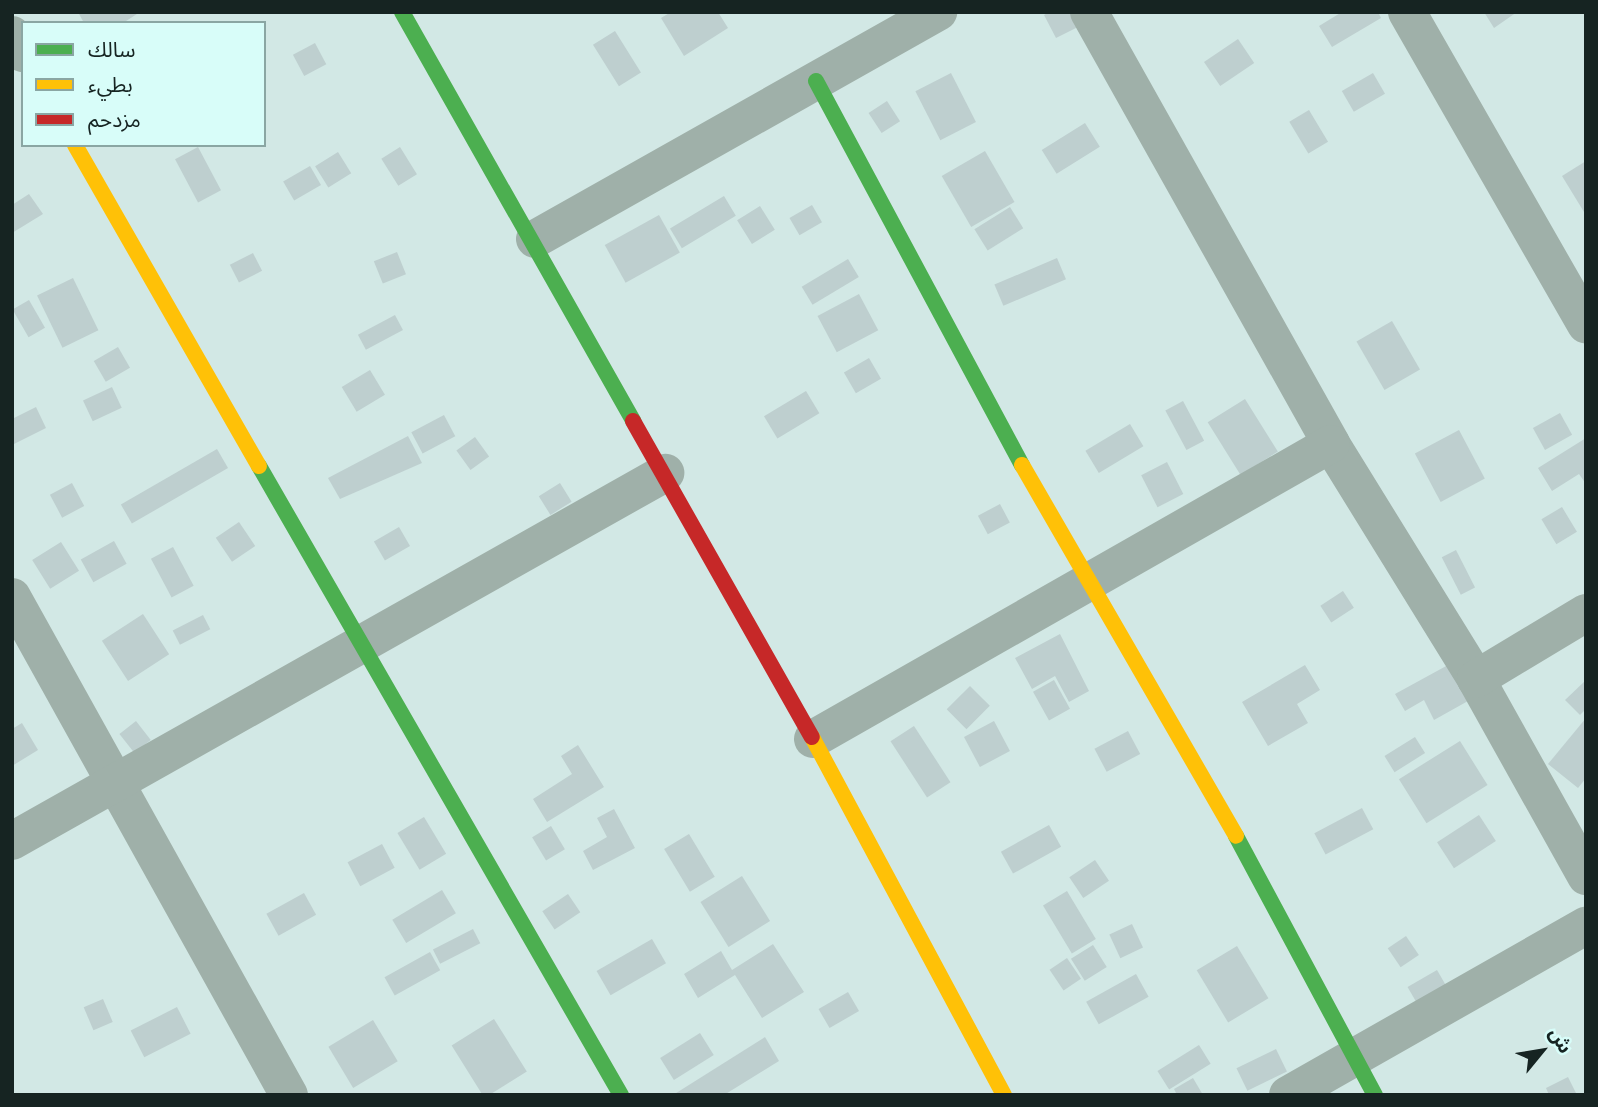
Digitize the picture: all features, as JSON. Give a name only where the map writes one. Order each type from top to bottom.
[{"type":"street","points":[[402,12],[535,239],[813,739],[1004,1095]]},
{"type":"street","points":[[535,239],[938,12]]},
{"type":"street","points":[[1089,12],[1331,444],[1476,678],[1586,876]]},
{"type":"street","points":[[1407,12],[1586,324]]},
{"type":"street","points":[[816,81],[1087,585],[1236,835],[1375,1095]]},
{"type":"street","points":[[76,147],[364,641],[621,1095]]},
{"type":"street","points":[[813,739],[1331,444]]},
{"type":"street","points":[[12,841],[665,473]]},
{"type":"street","points":[[12,597],[289,1095]]},
{"type":"street","points":[[1476,678],[1586,613]]},
{"type":"street","points":[[1288,1095],[1586,926]]},
{"type":"building","points":[[78,12],[140,12],[126,21],[83,21]]},
{"type":"building","points":[[671,12],[718,12],[728,28],[684,56],[661,18]]},
{"type":"building","points":[[1049,12],[1070,12],[1078,27],[1056,38],[1044,15]]},
{"type":"building","points":[[1342,12],[1378,12],[1381,18],[1332,47],[1319,26]]},
{"type":"building","points":[[1484,12],[1517,12],[1494,28]]},
{"type":"building","points":[[615,31],[641,73],[619,86],[593,45]]},
{"type":"building","points":[[1238,39],[1254,63],[1220,86],[1204,62]]},
{"type":"building","points":[[315,43],[326,64],[304,76],[293,55]]},
{"type":"building","points":[[951,73],[976,122],[940,140],[915,91]]},
{"type":"building","points":[[1373,73],[1385,94],[1354,112],[1342,91]]},
{"type":"building","points":[[887,101],[900,121],[882,133],[869,113]]},
{"type":"building","points":[[1309,110],[1328,142],[1308,154],[1289,122]]},
{"type":"building","points":[[1085,123],[1100,147],[1057,174],[1042,150]]},
{"type":"building","points":[[198,147],[221,190],[198,202],[175,159]]},
{"type":"building","points":[[400,147],[417,174],[398,186],[381,159]]},
{"type":"building","points":[[985,151],[1014,202],[971,227],[942,176]]},
{"type":"building","points":[[338,152],[351,173],[328,188],[315,166]]},
{"type":"building","points":[[1586,161],[1586,211],[1584,212],[1562,176]]},
{"type":"building","points":[[310,166],[321,185],[294,201],[283,182]]},
{"type":"building","points":[[29,194],[43,214],[12,233],[12,205]]},
{"type":"building","points":[[724,196],[736,216],[682,248],[670,228]]},
{"type":"building","points":[[812,205],[822,222],[799,235],[789,218]]},
{"type":"building","points":[[760,206],[775,230],[752,244],[737,220]]},
{"type":"building","points":[[1010,207],[1023,228],[988,250],[974,229]]},
{"type":"building","points":[[659,215],[680,253],[626,283],[605,245]]},
{"type":"building","points":[[397,252],[406,274],[383,284],[374,261]]},
{"type":"building","points":[[253,253],[262,271],[239,283],[230,265]]},
{"type":"building","points":[[1057,258],[1066,279],[1003,306],[994,285]]},
{"type":"building","points":[[848,259],[859,277],[813,305],[802,287]]},
{"type":"building","points":[[73,278],[98,330],[62,348],[37,296]]},
{"type":"building","points":[[859,294],[878,330],[837,352],[818,316]]},
{"type":"building","points":[[29,300],[45,328],[29,337],[13,310]]},
{"type":"building","points":[[395,315],[403,330],[366,350],[358,335]]},
{"type":"building","points":[[1392,321],[1420,369],[1384,390],[1356,342]]},
{"type":"building","points":[[118,347],[130,368],[106,382],[94,361]]},
{"type":"building","points":[[869,358],[881,379],[856,393],[844,373]]},
{"type":"building","points":[[370,370],[385,395],[357,412],[342,387]]},
{"type":"building","points":[[112,387],[122,408],[93,421],[83,401]]},
{"type":"building","points":[[806,391],[819,413],[777,439],[764,416]]},
{"type":"building","points":[[1245,399],[1278,452],[1241,475],[1208,422]]},
{"type":"building","points":[[1183,401],[1204,441],[1186,450],[1165,410]]},
{"type":"building","points":[[36,407],[46,428],[14,444],[12,419]]},
{"type":"building","points":[[1560,413],[1572,435],[1545,450],[1533,428]]},
{"type":"building","points":[[444,415],[455,436],[423,454],[411,432]]},
{"type":"building","points":[[1130,424],[1143,446],[1099,473],[1085,451]]},
{"type":"building","points":[[1459,430],[1485,479],[1441,502],[1415,453]]},
{"type":"building","points":[[408,436],[422,463],[340,499],[328,478]]},
{"type":"building","points":[[475,437],[489,456],[470,470],[456,451]]},
{"type":"building","points":[[1586,438],[1586,484],[1579,474],[1552,491],[1538,468]]},
{"type":"building","points":[[217,449],[228,468],[132,524],[121,504]]},
{"type":"building","points":[[1167,462],[1183,494],[1158,507],[1141,475]]},
{"type":"building","points":[[72,483],[84,506],[62,518],[50,495]]},
{"type":"building","points":[[560,483],[572,502],[550,515],[539,496]]},
{"type":"building","points":[[1000,504],[1010,523],[988,534],[978,516]]},
{"type":"building","points":[[1562,507],[1577,532],[1556,544],[1541,519]]},
{"type":"building","points":[[239,522],[255,546],[232,562],[216,538]]},
{"type":"building","points":[[399,527],[410,546],[385,561],[374,542]]},
{"type":"building","points":[[114,541],[127,564],[93,582],[81,559]]},
{"type":"building","points":[[61,542],[79,571],[50,589],[32,560]]},
{"type":"building","points":[[173,547],[194,586],[172,598],[151,559]]},
{"type":"building","points":[[1456,550],[1475,587],[1461,595],[1442,557]]},
{"type":"building","points":[[1343,591],[1354,608],[1331,622],[1320,606]]},
{"type":"building","points":[[143,614],[169,654],[128,681],[102,641]]},
{"type":"building","points":[[203,615],[210,629],[180,645],[173,630]]},
{"type":"building","points":[[1060,634],[1089,691],[1069,702],[1055,676],[1032,689],[1015,658]]},
{"type":"building","points":[[1305,665],[1320,690],[1297,704],[1308,723],[1268,746],[1242,702]]},
{"type":"building","points":[[1448,665],[1468,701],[1434,720],[1424,700],[1405,711],[1395,694]]},
{"type":"building","points":[[1054,680],[1070,709],[1049,720],[1033,692]]},
{"type":"building","points":[[1586,680],[1586,709],[1580,715],[1565,700]]},
{"type":"building","points":[[970,686],[990,706],[966,729],[947,709]]},
{"type":"building","points":[[1586,718],[1586,778],[1578,788],[1548,764]]},
{"type":"building","points":[[136,721],[151,740],[134,753],[119,734]]},
{"type":"building","points":[[994,721],[1010,751],[980,767],[964,737]]},
{"type":"building","points":[[22,723],[38,750],[12,766],[12,729]]},
{"type":"building","points":[[914,726],[950,782],[927,797],[891,741]]},
{"type":"building","points":[[1128,731],[1140,754],[1107,772],[1094,749]]},
{"type":"building","points":[[1415,737],[1425,753],[1395,772],[1384,756]]},
{"type":"building","points":[[1460,741],[1488,785],[1426,823],[1399,779]]},
{"type":"building","points":[[578,745],[604,787],[547,822],[533,799],[572,774],[561,756]]},
{"type":"building","points":[[1362,808],[1373,829],[1326,855],[1314,833]]},
{"type":"building","points":[[614,809],[635,848],[593,870],[583,851],[607,837],[597,818]]},
{"type":"building","points":[[1479,815],[1496,841],[1454,868],[1437,842]]},
{"type":"building","points":[[424,817],[446,854],[420,870],[397,833]]},
{"type":"building","points":[[1049,825],[1061,847],[1013,874],[1001,852]]},
{"type":"building","points":[[551,826],[565,849],[546,860],[532,837]]},
{"type":"building","points":[[689,834],[715,877],[690,892],[664,849]]},
{"type":"building","points":[[382,844],[395,868],[360,886],[348,862]]},
{"type":"building","points":[[1095,860],[1109,881],[1083,898],[1069,877]]},
{"type":"building","points":[[742,876],[770,921],[729,947],[700,902]]},
{"type":"building","points":[[442,890],[456,913],[406,943],[392,920]]},
{"type":"building","points":[[1067,891],[1096,939],[1072,953],[1043,905]]},
{"type":"building","points":[[304,893],[316,915],[279,936],[266,914]]},
{"type":"building","points":[[568,894],[580,912],[555,930],[542,911]]},
{"type":"building","points":[[1132,924],[1143,948],[1120,958],[1109,935]]},
{"type":"building","points":[[473,929],[480,943],[440,964],[433,949]]},
{"type":"building","points":[[1406,936],[1419,955],[1401,967],[1388,948]]},
{"type":"building","points":[[652,939],[666,963],[611,995],[597,971]]},
{"type":"building","points":[[773,944],[804,992],[762,1018],[735,975],[698,998],[684,974],[721,951],[732,970]]},
{"type":"building","points":[[1093,945],[1107,967],[1085,981],[1071,959]]},
{"type":"building","points":[[1237,946],[1268,998],[1228,1022],[1197,970]]},
{"type":"building","points":[[430,952],[440,970],[395,996],[385,977]]},
{"type":"building","points":[[1067,958],[1081,979],[1064,990],[1050,970]]},
{"type":"building","points":[[1437,970],[1448,989],[1419,1006],[1408,987]]},
{"type":"building","points":[[1136,974],[1149,997],[1099,1024],[1086,1002]]},
{"type":"building","points":[[848,992],[859,1011],[830,1028],[819,1009]]},
{"type":"building","points":[[103,999],[113,1022],[93,1030],[84,1007]]},
{"type":"building","points":[[177,1007],[191,1034],[144,1057],[131,1031]]},
{"type":"building","points":[[494,1019],[527,1072],[489,1095],[483,1095],[452,1045]]},
{"type":"building","points":[[373,1020],[398,1061],[353,1088],[328,1047]]},
{"type":"building","points":[[700,1033],[714,1055],[674,1080],[660,1058]]},
{"type":"building","points":[[765,1037],[779,1061],[724,1095],[673,1095]]},
{"type":"building","points":[[1199,1045],[1211,1064],[1169,1090],[1157,1071]]},
{"type":"building","points":[[1276,1049],[1287,1071],[1247,1091],[1236,1068]]},
{"type":"building","points":[[1568,1077],[1577,1095],[1549,1095],[1546,1088]]},
{"type":"building","points":[[1193,1078],[1203,1095],[1177,1095],[1174,1089]]},
{"type":"traffic: fast","points":[[402,12],[633,421]]},
{"type":"traffic: fast","points":[[816,81],[1022,465]]},
{"type":"traffic: fast","points":[[259,466],[621,1095]]},
{"type":"traffic: fast","points":[[1236,836],[1375,1095]]},
{"type":"traffic: slow","points":[[76,147],[259,466]]},
{"type":"traffic: slow","points":[[1022,465],[1236,836]]},
{"type":"traffic: slow","points":[[812,737],[1004,1095]]},
{"type":"traffic: jam","points":[[633,421],[812,737]]}]
